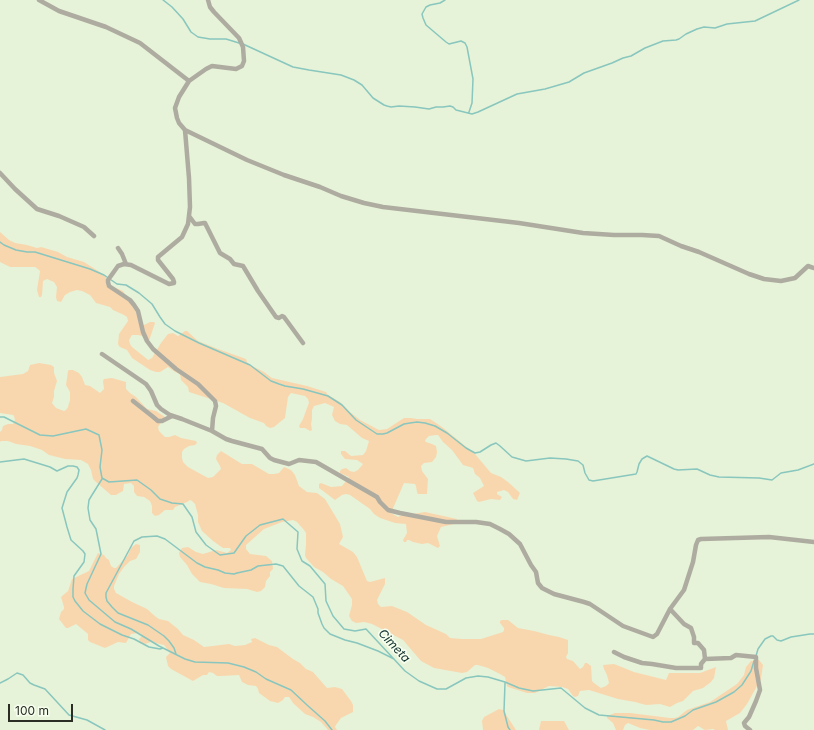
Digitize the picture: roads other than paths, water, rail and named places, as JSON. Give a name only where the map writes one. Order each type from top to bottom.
[{"type":"street","points":[[39,0],[59,11],[106,27],[140,43],[189,80]]},
{"type":"street","points":[[208,0],[210,7],[214,12],[239,38],[243,47],[244,61],[242,66],[236,69],[212,66],[189,80],[179,97],[176,108],[177,118],[185,130],[246,160],[342,196],[383,207],[583,233],[659,236],[749,274],[781,281],[795,278],[808,266],[814,268]]},
{"type":"street","points":[[185,130],[189,178],[188,224],[182,237],[158,257],[158,260],[173,279],[174,284],[168,284],[126,264],[118,266],[108,280],[108,284],[130,300],[134,305],[138,311],[143,332],[153,349],[176,369],[198,384],[215,401],[216,406],[212,431]]},
{"type":"street","points":[[0,173],[15,189],[38,209],[59,216],[84,228],[94,236]]},
{"type":"street","points":[[189,216],[195,224],[205,223],[220,253],[230,259],[234,264],[243,266],[276,317],[279,318],[283,316],[303,343]]},
{"type":"street","points":[[118,248],[126,264]]},
{"type":"street","points":[[102,354],[146,384],[157,405],[172,416],[212,431],[226,439],[262,449],[270,458],[274,460],[289,464],[299,460],[316,462],[377,497],[388,510],[400,514],[446,522],[476,522],[490,524],[500,529],[509,534],[520,544],[536,572],[538,583],[542,588],[554,594],[590,604],[623,626],[650,636],[655,636],[657,634],[685,586],[694,562],[696,545],[699,540],[769,537],[814,542]]},
{"type":"street","points":[[133,401],[158,421],[162,421],[172,416]]},
{"type":"street","points":[[670,610],[684,624],[691,628],[694,637],[694,644],[698,644],[704,650],[705,660]]},
{"type":"street","points":[[614,652],[642,663],[676,668],[701,668],[701,664],[705,660],[731,658],[736,655],[756,657],[756,668],[760,690],[749,717],[744,723],[750,730]]},
{"type":"waterway","points":[[163,0],[172,7],[183,19],[191,32],[198,37],[226,39],[239,43]]},
{"type":"waterway","points":[[445,0],[426,7],[422,14],[426,25],[446,42],[449,44],[461,41],[465,43],[467,47],[473,79],[472,103],[469,112]]},
{"type":"waterway","points":[[243,44],[293,67],[341,75],[354,80],[362,85],[373,98],[387,106],[429,109],[450,106],[456,110],[472,114],[517,94],[545,89],[569,82],[584,73],[631,56],[645,48],[663,41],[679,39],[697,29],[704,27],[715,28],[727,24],[755,21],[799,0]]},
{"type":"waterway","points":[[0,242],[16,250],[35,252],[90,269],[104,275],[117,284],[126,285],[139,293],[152,304],[165,324],[175,331],[250,365],[271,381],[285,386],[328,396],[342,405],[356,420],[377,434],[387,433],[404,424],[417,422],[425,423],[435,426],[447,433],[475,453],[480,452],[496,443],[512,457],[526,461],[550,458],[578,461],[583,465],[589,480],[593,481],[636,474],[642,459],[647,456],[678,470],[697,469],[719,477],[759,478],[772,480],[781,473],[798,470],[814,464]]},
{"type":"waterway","name":"Cimeta","points":[[0,417],[4,417],[40,435],[53,436],[86,429],[99,435],[102,450],[100,467],[102,478],[109,482],[137,480],[151,490],[160,499],[172,503],[183,504],[192,517],[196,532],[206,545],[220,555],[234,553],[246,536],[260,525],[283,519],[298,532],[297,549],[302,561],[310,566],[325,584],[326,601],[333,616],[344,629],[355,631],[366,629],[405,671],[419,681],[437,689],[446,689],[466,678],[478,676],[488,677],[519,688],[533,691],[561,688],[585,708],[599,715],[671,722],[685,716],[693,710],[716,702],[734,692],[742,685],[751,671],[754,661]]},
{"type":"waterway","points":[[0,462],[24,459],[50,467],[57,471],[68,466],[77,467],[79,470],[77,478],[67,492],[62,508],[71,540],[85,554],[84,562],[74,576],[73,597],[83,611],[100,624],[149,647],[160,649],[163,648]]},
{"type":"waterway","points":[[102,479],[89,500],[88,508],[90,520],[96,529],[101,554],[87,584],[85,593],[89,600],[115,622],[131,629],[159,646],[185,659],[195,662],[228,663],[244,667],[291,690],[325,721],[332,730]]},
{"type":"waterway","points":[[176,654],[174,648],[164,636],[148,625],[118,613],[107,601],[106,593],[134,541],[142,537],[157,536],[165,539],[197,563],[225,573],[234,574],[251,570],[258,566],[276,564],[283,566],[299,586],[313,597],[322,624],[330,634],[378,651],[394,659]]},
{"type":"waterway","points":[[756,656],[758,649],[765,639],[771,636],[781,641],[791,637],[814,634]]},
{"type":"waterway","points":[[0,683],[17,673],[23,675],[30,683],[45,689],[69,715],[87,720],[105,730]]},
{"type":"waterway","points":[[505,683],[504,711],[510,730]]}]
